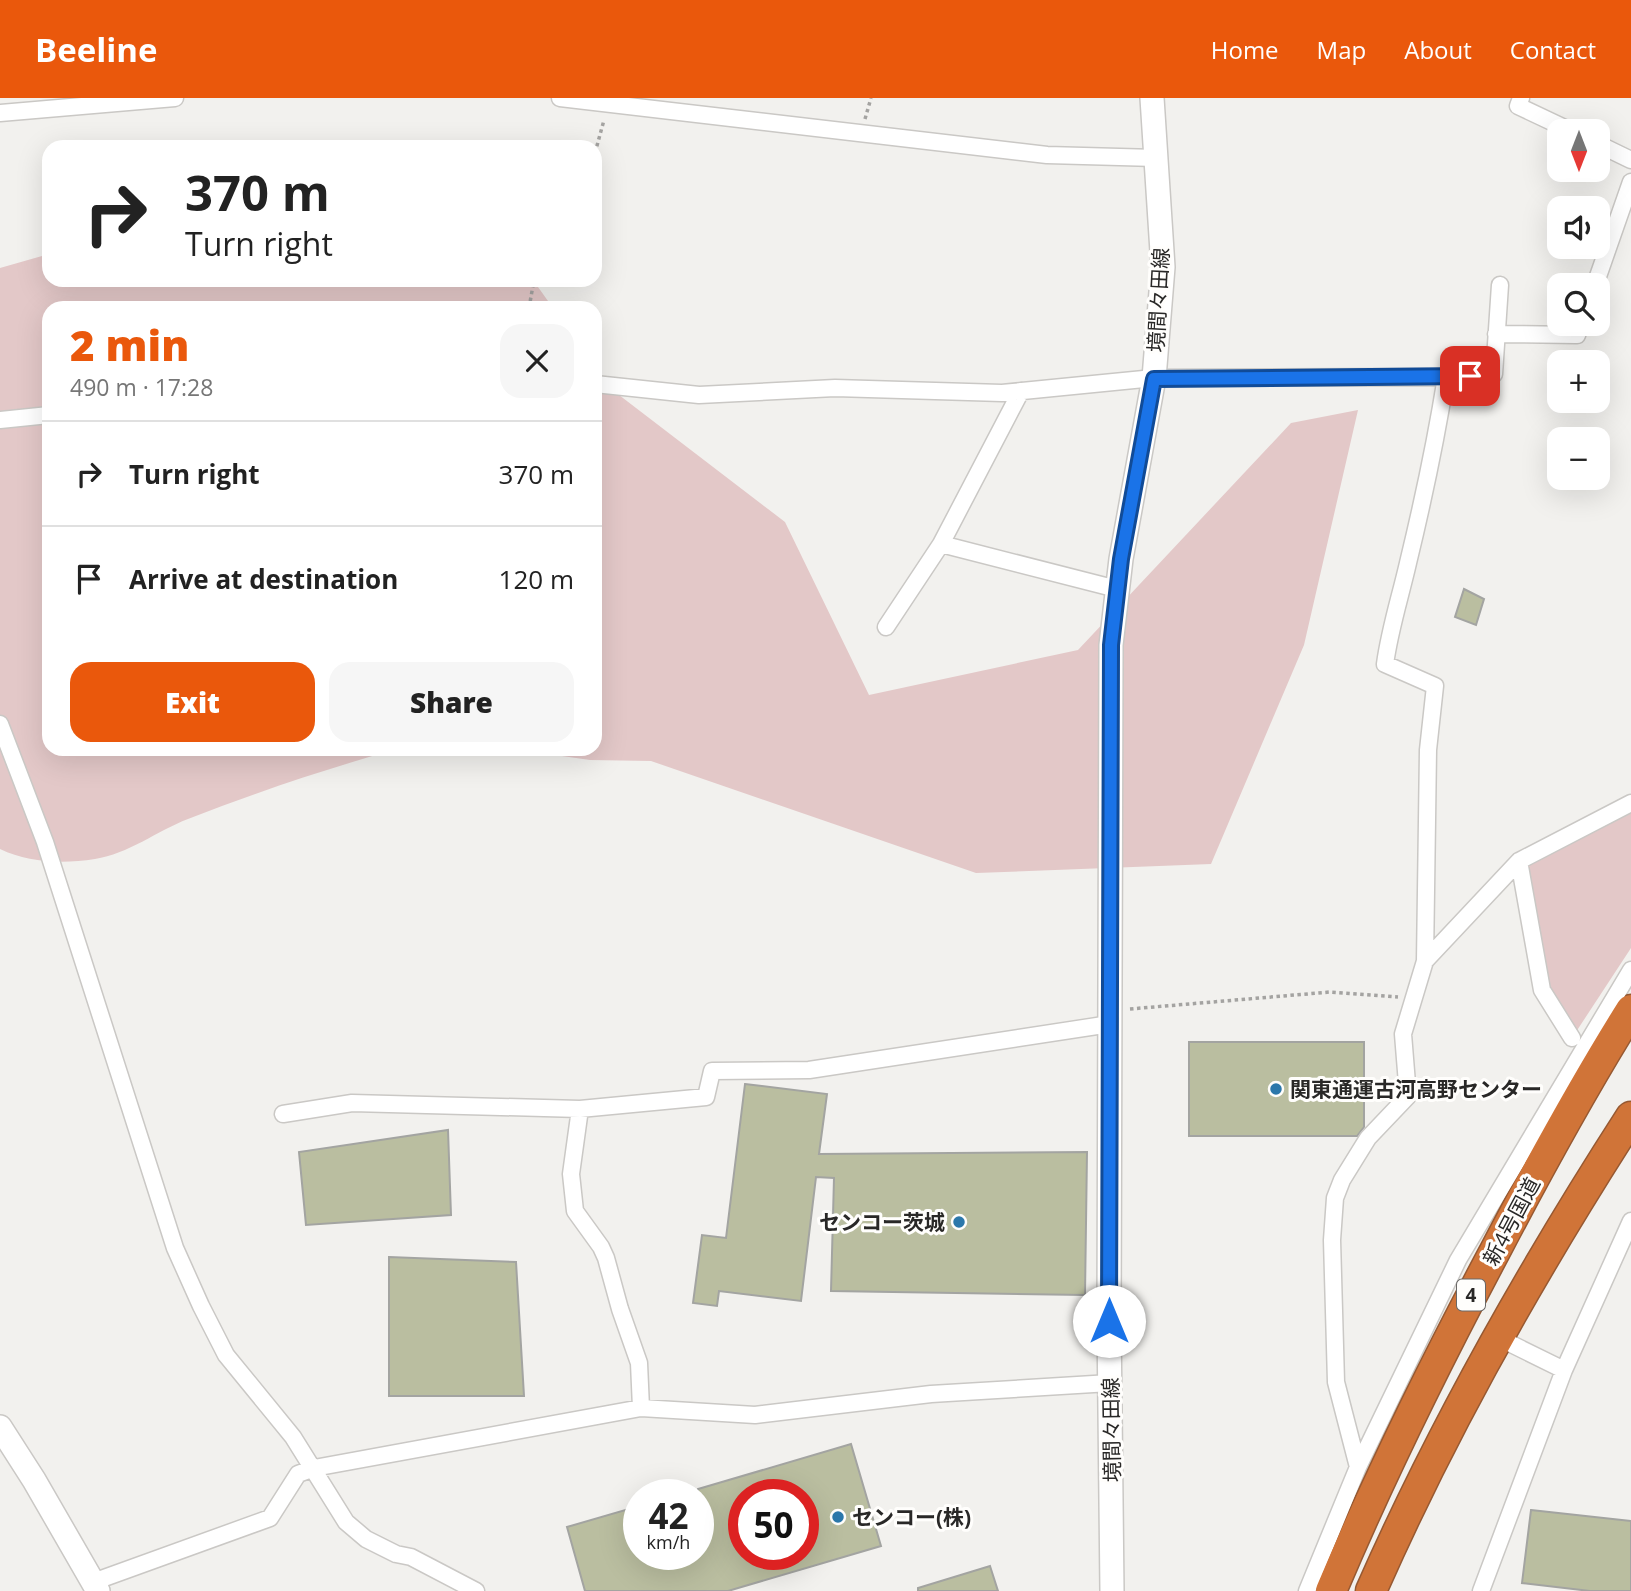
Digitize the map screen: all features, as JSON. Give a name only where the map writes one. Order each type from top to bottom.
[{"type":"highway","name":"新4号国道","points":[[1331,1591],[1412,1412],[1454,1328],[1526,1192],[1631,1010]]},
{"type":"highway","name":"新4号国道","points":[[1371,1591],[1435,1454],[1497,1337],[1567,1216],[1631,1116]]},
{"type":"main road","name":"境間々田線","points":[[1112,1591],[1111,645],[1121,559],[1154,379],[1163,267],[1152,98]]},
{"type":"main road","points":[[3,1438],[34,1480],[96,1587]]},
{"type":"street","points":[[0,113],[175,98]]},
{"type":"street","points":[[560,98],[1047,155],[1156,158]]},
{"type":"street","points":[[1521,98],[1518,106],[1547,120]]},
{"type":"street","points":[[1610,150],[1631,160]]},
{"type":"street","points":[[1599,273],[1631,182]]},
{"type":"street","points":[[602,385],[699,395],[835,388],[1002,393],[1154,379],[1446,377],[1494,374],[1500,285]]},
{"type":"street","points":[[1496,334],[1547,335]]},
{"type":"street","points":[[1358,1467],[1336,1382],[1332,1240],[1335,1198],[1342,1180],[1368,1138],[1408,1096],[1403,1034],[1425,961],[1428,750],[1435,686],[1385,664],[1389,629],[1408,566],[1433,459],[1446,377]]},
{"type":"street","points":[[886,627],[941,544],[1021,391]]},
{"type":"street","points":[[0,420],[42,416]]},
{"type":"street","points":[[941,544],[1117,589]]},
{"type":"street","points":[[0,724],[45,842],[175,1248],[226,1355],[293,1437],[346,1522],[366,1539],[420,1562],[476,1591]]},
{"type":"street","points":[[1425,961],[1519,861],[1631,803]]},
{"type":"street","points":[[1519,861],[1542,990],[1572,1038]]},
{"type":"street","points":[[1307,1591],[1358,1467],[1458,1260],[1631,970]]},
{"type":"street","points":[[283,1114],[352,1103],[580,1109],[706,1097],[712,1072],[809,1070],[1110,1017]]},
{"type":"street","points":[[580,1109],[571,1174],[575,1211],[606,1258],[639,1363],[641,1408]]},
{"type":"street","points":[[1481,1591],[1564,1370],[1631,1221]]},
{"type":"street","points":[[1497,1337],[1564,1370]]},
{"type":"street","points":[[96,1587],[270,1518],[298,1474],[314,1468],[641,1408],[755,1415],[930,1394],[1110,1383]]},
{"type":"path","points":[[599,140],[609,103]]},
{"type":"path","points":[[1110,1017],[1330,992],[1414,999]]},
{"type":"shaded area","points":[[42,256],[42,287],[538,287],[548,301],[42,301],[42,756],[374,756],[214,809],[176,824],[131,847],[95,859],[71,862],[34,860],[0,849],[0,268]]},
{"type":"shaded area","points":[[602,379],[606,385],[785,522],[869,695],[1078,650],[1291,423],[1358,410],[1304,645],[1211,864],[976,873],[651,761],[590,760],[562,756],[602,756]]},
{"type":"shaded area","points":[[1631,803],[1631,948],[1572,1038],[1542,990],[1519,861]]},
{"type":"building","points":[[1464,589],[1484,599],[1476,625],[1455,617]]},
{"type":"building","name":"関東通運古河高野センター","points":[[1189,1042],[1364,1042],[1364,1127],[1357,1136],[1189,1136]]},
{"type":"building","name":"センコー茨城","points":[[745,1084],[827,1094],[819,1154],[1087,1152],[1085,1295],[831,1291],[834,1178],[816,1177],[801,1301],[719,1291],[717,1306],[693,1303],[702,1235],[726,1238]]},
{"type":"building","points":[[448,1130],[451,1215],[306,1225],[299,1152]]},
{"type":"building","points":[[389,1257],[516,1262],[524,1396],[389,1396]]},
{"type":"building","name":"センコー(株)","points":[[851,1444],[881,1546],[819,1564],[819,1479],[732,1479]]},
{"type":"building","name":"センコー(株)","points":[[728,1480],[728,1570],[799,1570],[728,1591],[585,1591],[567,1527],[623,1511],[623,1570],[714,1570],[714,1484]]},
{"type":"building","points":[[1531,1510],[1631,1521],[1631,1591],[1590,1591],[1522,1583]]},
{"type":"building","name":"センコー(株)","points":[[990,1566],[998,1591],[918,1591],[918,1588]]},
{"type":"place","name":"関東通運古河高野センター","points":[[1276,1089]]},
{"type":"place","name":"センコー茨城","points":[[959,1222]]},
{"type":"place","name":"センコー(株)","points":[[838,1517]]},
{"type":"route","points":[[1109,1321],[1111,645],[1121,559],[1154,379],[1470,376]]}]
